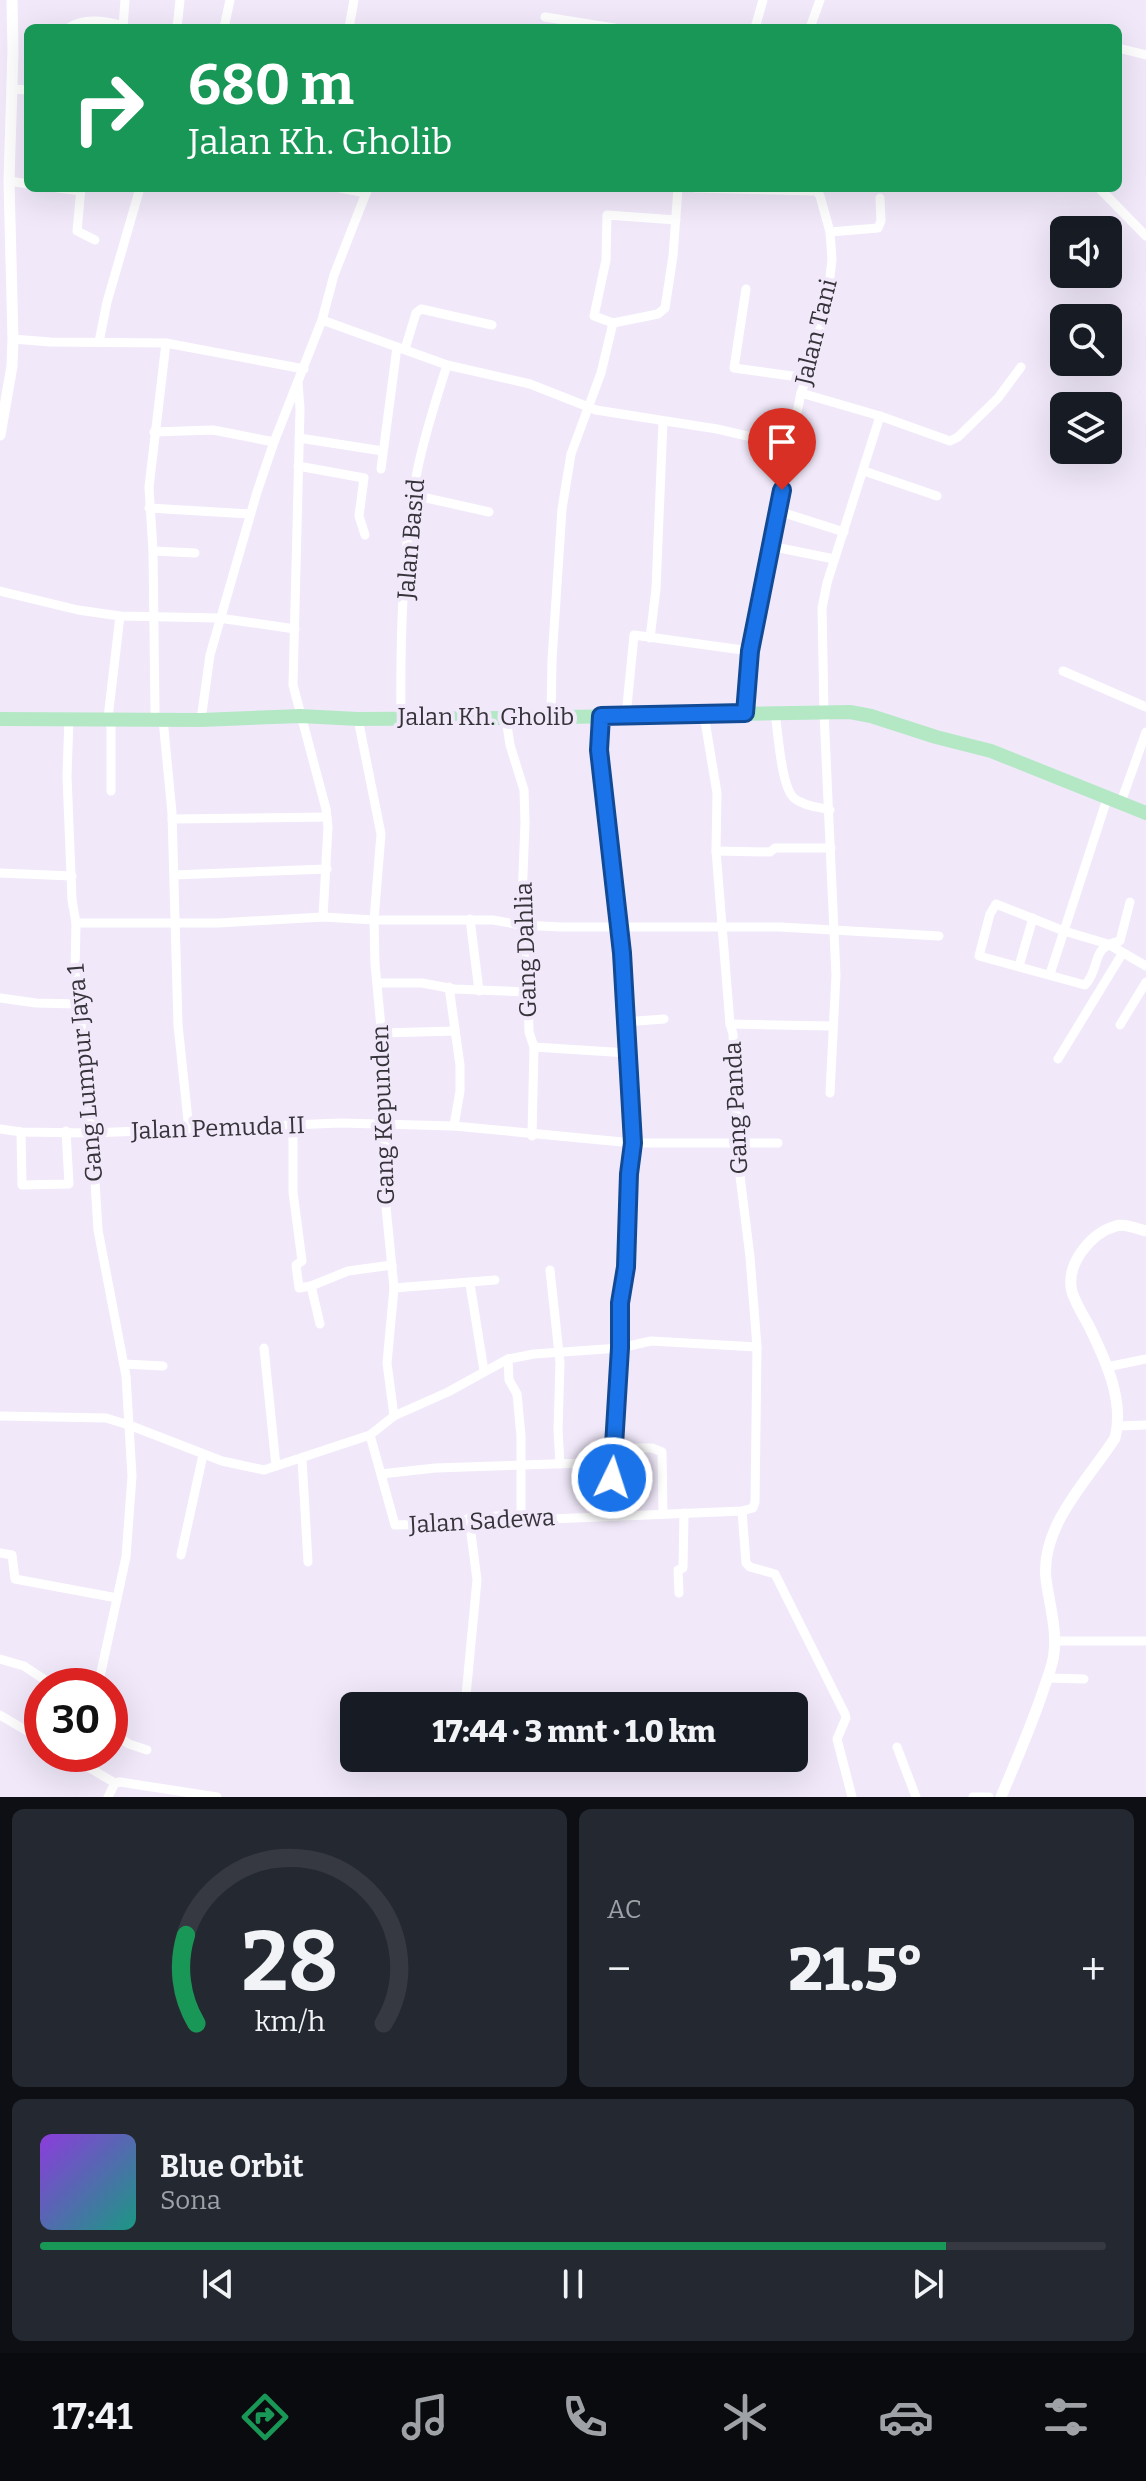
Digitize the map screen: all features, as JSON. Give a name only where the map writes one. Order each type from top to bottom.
[{"type":"main road","name":"Jalan Kh. Gholib","points":[[0,719],[159,716],[201,720],[300,716],[358,719],[506,718],[850,712],[991,751],[1146,813]]},
{"type":"street","points":[[123,24],[125,0]]},
{"type":"street","points":[[177,24],[180,0]]},
{"type":"street","points":[[225,24],[230,0]]},
{"type":"street","points":[[350,24],[354,0]]},
{"type":"street","points":[[756,24],[763,0]]},
{"type":"street","points":[[811,24],[820,0]]},
{"type":"street","points":[[0,435],[12,366],[13,339],[9,181],[5,147],[13,51],[8,6]]},
{"type":"street","points":[[545,17],[589,24]]},
{"type":"street","points":[[75,24],[103,20],[114,24]]},
{"type":"street","points":[[1122,49],[1146,55]]},
{"type":"street","points":[[11,89],[24,90]]},
{"type":"street","points":[[9,181],[24,183]]},
{"type":"street","points":[[81,192],[77,231],[95,240]]},
{"type":"street","points":[[99,342],[107,302],[139,192]]},
{"type":"street","points":[[201,720],[210,655],[250,514],[366,192]]},
{"type":"street","points":[[676,220],[607,215],[606,260],[594,316],[613,323],[664,310],[676,220],[678,192]]},
{"type":"street","name":"Jalan Tani","points":[[745,713],[750,651],[770,546],[801,393],[813,360],[829,286],[832,259],[830,232],[817,192]]},
{"type":"street","points":[[1103,192],[1146,236]]},
{"type":"street","points":[[830,232],[878,228],[881,221],[880,198]]},
{"type":"street","points":[[746,289],[734,368],[806,378]]},
{"type":"street","points":[[381,469],[401,348],[416,313],[421,309],[492,325]]},
{"type":"street","points":[[322,320],[447,365],[530,384],[596,410],[717,429],[790,446]]},
{"type":"street","points":[[551,717],[562,509],[571,454],[601,373],[613,323]]},
{"type":"street","points":[[0,337],[50,342],[166,343],[304,369]]},
{"type":"street","points":[[166,343],[154,432],[149,508],[159,716],[172,819],[178,1025],[189,1130]]},
{"type":"street","name":"Jalan Basid","points":[[401,718],[405,571],[413,495],[421,454],[447,365]]},
{"type":"street","points":[[801,393],[880,416],[943,440],[954,440],[998,398],[1021,367]]},
{"type":"street","points":[[298,379],[293,685],[327,817],[323,917]]},
{"type":"street","points":[[830,1093],[836,975],[822,608],[834,559],[880,416]]},
{"type":"street","points":[[650,638],[656,589],[663,421]]},
{"type":"street","points":[[154,432],[213,430],[274,442]]},
{"type":"street","points":[[299,438],[383,451]]},
{"type":"street","points":[[298,466],[364,478],[359,516],[365,535]]},
{"type":"street","points":[[864,471],[937,496]]},
{"type":"street","points":[[413,495],[489,512]]},
{"type":"street","points":[[149,508],[250,514]]},
{"type":"street","points":[[778,511],[844,532]]},
{"type":"street","points":[[770,546],[834,559]]},
{"type":"street","points":[[153,551],[195,553]]},
{"type":"street","points":[[0,591],[78,610],[120,616],[219,618],[295,629]]},
{"type":"street","points":[[111,791],[111,727],[108,718],[120,616]]},
{"type":"street","points":[[626,716],[634,635],[750,651]]},
{"type":"street","points":[[1063,671],[1146,707]]},
{"type":"street","points":[[775,713],[785,784],[790,793],[805,804],[830,810]]},
{"type":"street","name":"Gang Panda","points":[[704,715],[717,793],[716,851],[733,1034],[737,1142],[757,1347],[755,1502],[753,1508],[742,1511]]},
{"type":"street","points":[[601,716],[599,750],[619,928],[633,1143],[626,1267],[620,1303],[612,1497],[615,1516]]},
{"type":"street","name":"Gang Lumpur Jaya 1","points":[[69,718],[67,776],[78,1004],[90,1102],[98,1230],[124,1364],[132,1476],[130,1525],[102,1668]]},
{"type":"street","name":"Gang Dahlia","points":[[506,718],[510,745],[524,790],[521,925],[529,1032],[534,1047],[532,1136]]},
{"type":"street","name":"Gang Kepunden","points":[[358,719],[381,834],[374,920],[388,1101],[386,1207],[394,1288],[387,1363],[394,1416]]},
{"type":"street","points":[[1050,974],[1114,800],[1146,732]]},
{"type":"street","points":[[172,819],[327,817]]},
{"type":"street","points":[[716,851],[770,852],[775,848],[831,848]]},
{"type":"street","points":[[174,875],[327,869]]},
{"type":"street","points":[[0,873],[72,876]]},
{"type":"street","points":[[1130,902],[1120,941],[1108,944],[1100,950],[1085,985],[979,956],[990,914],[996,904],[1064,931],[1108,944],[1146,966]]},
{"type":"street","points":[[76,923],[248,922],[323,917],[470,919],[521,925],[780,927],[939,936]]},
{"type":"street","points":[[1019,966],[1033,918]]},
{"type":"street","points":[[470,919],[479,991]]},
{"type":"street","points":[[1058,1059],[1122,954]]},
{"type":"street","points":[[1120,1025],[1146,982]]},
{"type":"street","points":[[377,983],[422,983],[479,991],[528,992]]},
{"type":"street","points":[[449,987],[460,1091],[454,1126]]},
{"type":"street","points":[[0,998],[78,1004]]},
{"type":"street","points":[[624,1022],[664,1019]]},
{"type":"street","points":[[730,1024],[832,1026]]},
{"type":"street","points":[[382,1033],[455,1031]]},
{"type":"street","points":[[534,1047],[628,1053]]},
{"type":"street","name":"Jalan Pemuda II","points":[[0,1129],[91,1133],[340,1123],[454,1126],[532,1136],[633,1143],[778,1143]]},
{"type":"street","points":[[293,1127],[293,1192],[302,1261],[296,1265],[299,1288],[348,1271],[392,1265]]},
{"type":"street","points":[[21,1132],[22,1185],[69,1184],[66,1131]]},
{"type":"street","points":[[1001,1797],[1033,1723],[1055,1641],[1046,1578],[1047,1558],[1055,1532],[1068,1503],[1115,1438],[1118,1426],[1117,1405],[1107,1367],[1071,1289],[1073,1271],[1086,1243],[1094,1236],[1118,1224],[1146,1231]]},
{"type":"street","points":[[550,1270],[559,1353],[560,1464]]},
{"type":"street","points":[[394,1288],[495,1280]]},
{"type":"street","points":[[470,1284],[484,1371]]},
{"type":"street","points":[[311,1286],[320,1324]]},
{"type":"street","points":[[0,1416],[106,1418],[203,1455],[245,1468],[264,1470],[370,1435],[394,1416],[448,1392],[508,1359],[620,1348],[651,1341],[757,1347]]},
{"type":"street","points":[[264,1348],[276,1466]]},
{"type":"street","points":[[508,1359],[509,1380],[517,1394],[521,1519]]},
{"type":"street","points":[[1107,1367],[1146,1359]]},
{"type":"street","points":[[124,1364],[163,1366]]},
{"type":"street","points":[[1118,1426],[1146,1425]]},
{"type":"street","name":"Jalan Sadewa","points":[[370,1435],[395,1525],[497,1516],[521,1519],[742,1511]]},
{"type":"street","points":[[615,1448],[652,1448],[662,1452],[663,1514]]},
{"type":"street","points":[[181,1555],[203,1455]]},
{"type":"street","points":[[302,1459],[308,1562]]},
{"type":"street","points":[[381,1474],[521,1464],[613,1462]]},
{"type":"street","points":[[742,1511],[746,1563],[775,1574],[845,1714],[837,1739],[852,1797]]},
{"type":"street","points":[[679,1593],[678,1570],[683,1568],[684,1513]]},
{"type":"street","points":[[466,1692],[477,1580],[469,1518]]},
{"type":"street","points":[[0,1553],[12,1555],[16,1580],[117,1598]]},
{"type":"street","points":[[1055,1641],[1146,1641]]},
{"type":"street","points":[[0,1659],[27,1668]]},
{"type":"street","points":[[1047,1678],[1084,1679]]},
{"type":"street","points":[[0,1715],[24,1729]]},
{"type":"street","points":[[128,1743],[147,1750]]},
{"type":"street","points":[[897,1747],[916,1797]]},
{"type":"street","points":[[96,1772],[115,1783],[217,1797]]},
{"type":"street","points":[[108,1797],[115,1783]]},
{"type":"street","points":[[973,1797],[989,1797]]},
{"type":"route","points":[[612,1478],[620,1303],[626,1267],[633,1143],[622,953],[599,750],[601,716],[745,713],[750,651],[782,490]]}]
